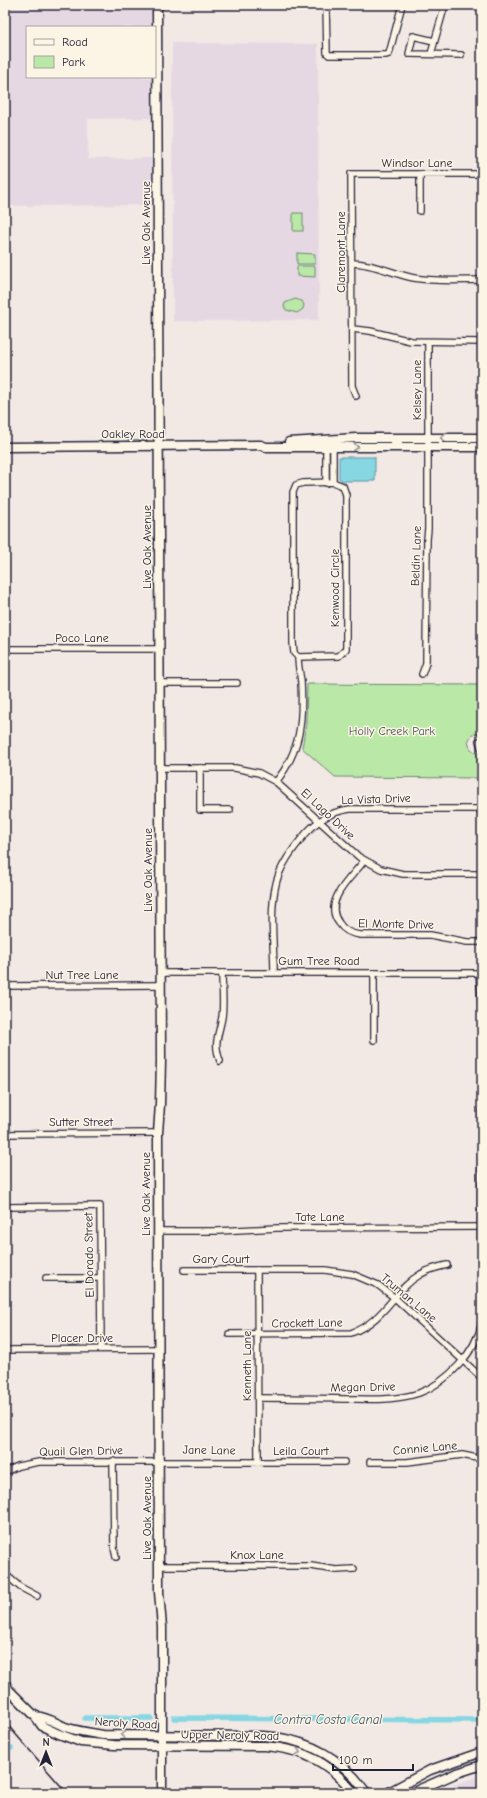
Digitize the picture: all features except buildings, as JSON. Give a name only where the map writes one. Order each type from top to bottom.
[{"type":"street","name":"Live Oak Avenue","points":[[157,5],[160,768],[158,1349],[159,1566],[162,1627],[162,1736]]},
{"type":"street","points":[[326,5],[327,53],[386,55],[389,54],[402,5]]},
{"type":"street","points":[[431,54],[445,5]]},
{"type":"street","points":[[434,41],[413,36],[409,54],[460,55]]},
{"type":"street","name":"Windsor Lane","points":[[351,174],[482,174]]},
{"type":"street","name":"Claremont Lane","points":[[351,174],[352,386],[356,396]]},
{"type":"street","points":[[420,174],[420,211]]},
{"type":"street","points":[[352,263],[363,263],[416,278],[438,280],[482,280]]},
{"type":"street","points":[[352,329],[370,331],[401,340],[428,342],[482,342]]},
{"type":"street","name":"Kelsey Lane","points":[[428,342],[428,438]]},
{"type":"street","name":"Oakley Road","points":[[5,447],[261,445],[428,438],[482,438]]},
{"type":"street","name":"Beldin Lane","points":[[422,674],[426,663],[428,438]]},
{"type":"street","name":"Oakley Road","points":[[330,443],[428,447],[482,447]]},
{"type":"street","points":[[276,782],[287,767],[298,742],[301,727],[301,683],[298,657],[294,653],[293,643],[293,492],[294,488],[299,484],[333,482],[333,466],[330,443]]},
{"type":"street","points":[[326,483],[326,467],[330,443]]},
{"type":"street","points":[[326,467],[333,466]]},
{"type":"street","name":"Kenwood Circle","points":[[298,657],[339,656],[346,649],[346,496],[343,486],[333,482]]},
{"type":"street","name":"Poco Lane","points":[[5,649],[159,649]]},
{"type":"street","points":[[159,683],[237,683]]},
{"type":"street","points":[[478,741],[482,750]]},
{"type":"street","name":"El Lago Drive","points":[[160,768],[247,769],[259,773],[276,782],[364,861],[381,869],[403,874],[482,874]]},
{"type":"street","points":[[200,768],[200,810],[230,810]]},
{"type":"street","name":"La Vista Drive","points":[[274,972],[274,898],[279,874],[290,854],[305,835],[319,821],[335,812],[350,809],[482,809]]},
{"type":"street","name":"El Monte Drive","points":[[364,861],[340,892],[334,905],[337,920],[348,932],[360,935],[435,936],[467,942],[482,942]]},
{"type":"street","points":[[374,972],[374,1040]]},
{"type":"street","name":"Gum Tree Road","points":[[160,973],[479,973],[482,1009]]},
{"type":"street","points":[[220,1061],[216,1051],[216,1044],[222,1017],[222,973]]},
{"type":"street","name":"Nut Tree Lane","points":[[5,986],[160,985]]},
{"type":"street","points":[[481,1250],[482,1110]]},
{"type":"street","name":"Sutter Street","points":[[5,1134],[158,1133]]},
{"type":"street","name":"El Dorado Street","points":[[5,1207],[100,1206],[101,1349]]},
{"type":"street","name":"Tate Lane","points":[[158,1231],[218,1231],[277,1228],[481,1227]]},
{"type":"street","name":"Crockett Lane","points":[[230,1334],[351,1333],[370,1324],[421,1274],[447,1265]]},
{"type":"street","name":"Gary Court","points":[[184,1270],[257,1270]]},
{"type":"street","name":"Truman Lane","points":[[257,1270],[343,1272],[370,1281],[395,1298],[482,1378]]},
{"type":"street","name":"Kenneth Lane","points":[[257,1270],[258,1462]]},
{"type":"street","points":[[46,1278],[100,1278]]},
{"type":"street","name":"Megan Drive","points":[[258,1398],[379,1399],[405,1396],[420,1392],[440,1381],[462,1361],[475,1346],[482,1323]]},
{"type":"street","name":"Placer Drive","points":[[5,1350],[158,1349]]},
{"type":"street","name":"Connie Lane","points":[[370,1462],[407,1462],[462,1455],[482,1459]]},
{"type":"street","points":[[113,1461],[114,1548],[116,1557]]},
{"type":"street","name":"Quail Glen Drive","points":[[5,1472],[18,1466],[39,1462],[159,1461]]},
{"type":"street","name":"Jane Lane","points":[[159,1461],[258,1462]]},
{"type":"street","name":"Leila Court","points":[[258,1462],[344,1462]]},
{"type":"street","name":"Knox Lane","points":[[159,1566],[311,1566],[336,1570],[354,1569]]},
{"type":"street","points":[[5,1574],[20,1587],[37,1596]]},
{"type":"street","name":"Neroly Road","points":[[5,1683],[9,1690],[35,1716],[42,1726],[59,1734],[81,1742],[162,1745]]},
{"type":"street","name":"Neroly Road","points":[[35,1716],[47,1717],[65,1726],[85,1732],[103,1735],[162,1736],[162,1793]]},
{"type":"street","name":"Upper Neroly Road","points":[[162,1736],[263,1736],[288,1739],[307,1744],[323,1752],[342,1765],[367,1793]]},
{"type":"street","name":"Upper Neroly Road","points":[[162,1745],[265,1746],[293,1750],[318,1760],[330,1768],[354,1793]]},
{"type":"street","points":[[387,1793],[430,1770],[482,1752]]},
{"type":"street","points":[[411,1793],[457,1772],[482,1765]]},
{"type":"shaded area","points":[[5,5],[152,5],[152,26],[26,26],[26,78],[152,78],[152,118],[88,119],[88,159],[152,158],[152,205],[5,206]]},
{"type":"shaded area","points":[[172,43],[318,44],[319,320],[173,321]]},
{"type":"shaded area","points":[[482,1775],[482,1793],[437,1793],[454,1785]]},
{"type":"green space","points":[[293,213],[303,213],[303,231],[293,231]]},
{"type":"green space","points":[[297,253],[315,254],[315,264],[297,264]]},
{"type":"green space","points":[[297,266],[315,266],[315,277],[297,276]]},
{"type":"green space","points":[[295,299],[302,301],[304,305],[303,309],[297,313],[286,310],[284,306],[285,303]]},
{"type":"green space","name":"Holly Creek Park","points":[[307,684],[482,685],[482,733],[472,734],[468,742],[470,748],[477,754],[478,778],[335,777],[302,748],[306,724]]},
{"type":"water","points":[[339,457],[375,457],[375,481],[343,481],[339,478]]},
{"type":"waterway","name":"Contra Costa Canal","points":[[85,1718],[151,1718]]},
{"type":"waterway","name":"Contra Costa Canal","points":[[174,1718],[482,1720]]},
{"type":"waterway","name":"Contra Costa Canal","points":[[5,1751],[11,1748]]},
{"type":"railway","points":[[5,1722],[67,1793]]}]
